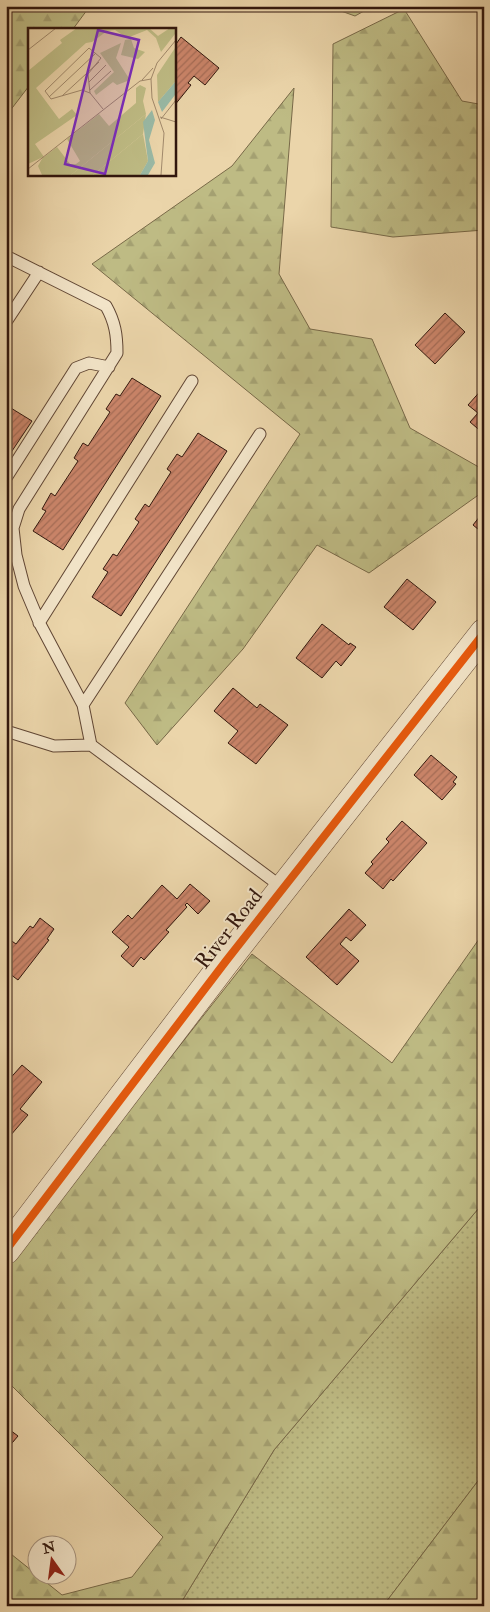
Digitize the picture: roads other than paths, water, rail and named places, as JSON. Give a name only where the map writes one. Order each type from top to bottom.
[{"type":"street","name":"River Road","points":[[6,1250],[283,888],[484,633]]},
{"type":"lane","points":[[6,256],[106,306],[113,319],[117,336],[118,353],[19,510],[13,528],[16,555],[24,586],[40,623],[82,705],[91,745]]},
{"type":"lane","points":[[6,322],[39,272]]},
{"type":"lane","points":[[6,478],[76,368],[89,363],[109,367]]},
{"type":"lane","points":[[40,623],[192,381]]},
{"type":"lane","points":[[82,705],[260,434]]},
{"type":"lane","points":[[6,731],[54,746],[91,745],[283,888]]}]
